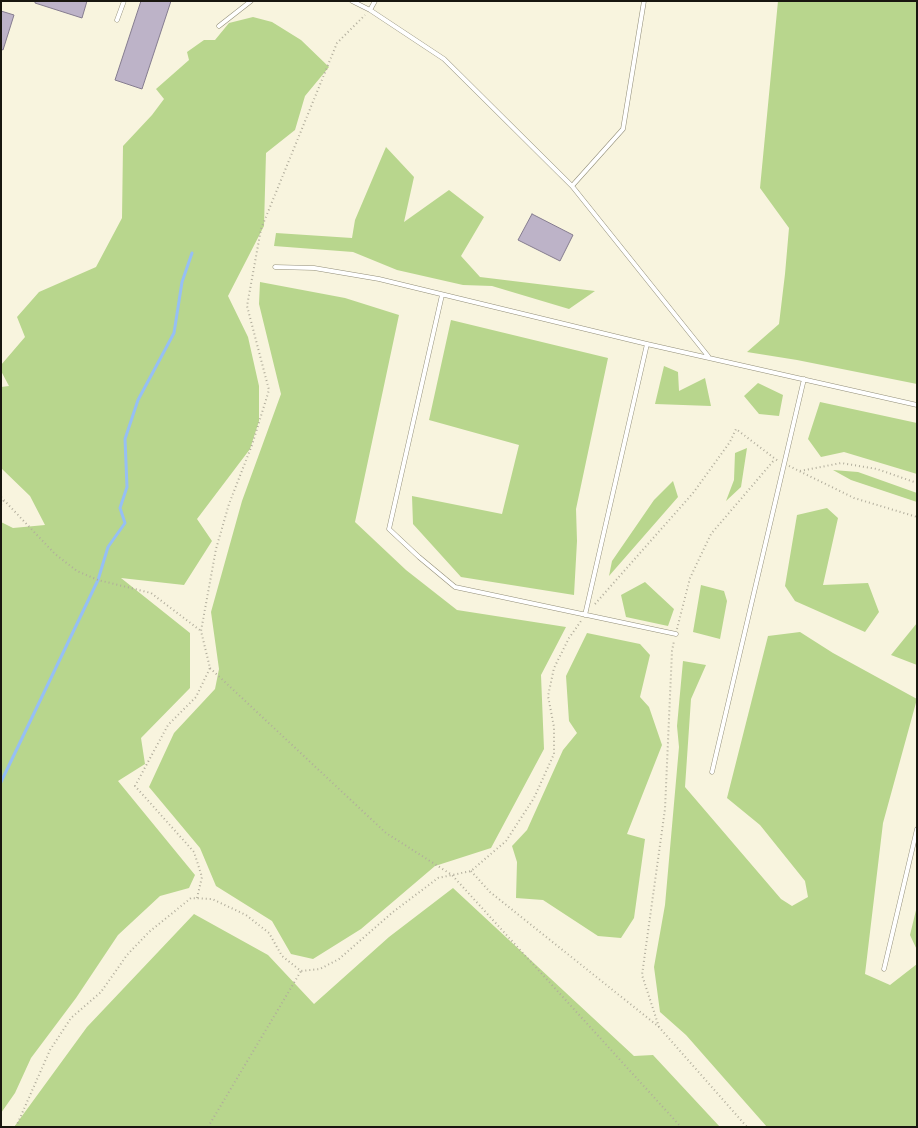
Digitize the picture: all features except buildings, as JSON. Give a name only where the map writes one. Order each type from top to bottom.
[{"type":"lane","points":[[117,20],[124,1]]},
{"type":"lane","points":[[219,26],[251,1]]},
{"type":"lane","points":[[352,1],[370,10],[444,60],[572,186],[708,356]]},
{"type":"lane","points":[[370,10],[375,1]]},
{"type":"lane","points":[[572,186],[623,129],[644,1]]},
{"type":"lane","points":[[275,267],[321,269],[379,280],[647,344],[708,356],[917,405]]},
{"type":"lane","points":[[442,295],[389,529],[419,557],[455,587],[676,634]]},
{"type":"lane","points":[[586,615],[647,344]]},
{"type":"lane","points":[[712,772],[804,379]]},
{"type":"lane","points":[[884,969],[917,829]]},
{"type":"path","points":[[370,10],[337,44],[261,229],[247,306],[269,390],[252,445],[229,504],[216,549],[201,631],[210,668],[386,833],[452,875],[681,1127]]},
{"type":"path","points":[[16,1127],[50,1050],[71,1018],[101,992],[126,955],[150,932],[191,898],[212,898],[246,915],[269,933],[282,956],[301,970],[320,968],[339,959],[393,912],[438,878],[471,871],[506,841],[534,798],[554,754],[554,727],[548,696],[554,668],[569,638],[586,615],[693,493],[730,442],[736,429],[781,462]]},
{"type":"path","points":[[659,1027],[642,975],[665,809],[672,651],[690,578],[711,534],[775,459]]},
{"type":"path","points":[[799,471],[842,463],[877,469],[917,483]]},
{"type":"path","points":[[787,465],[854,498],[917,518]]},
{"type":"path","points":[[1,497],[55,554],[77,571],[98,580],[151,593],[201,631]]},
{"type":"path","points":[[1,505],[4,500]]},
{"type":"path","points":[[198,898],[202,877],[194,852],[135,786],[168,725],[196,697],[210,668]]},
{"type":"path","points":[[471,871],[490,892],[659,1027],[747,1127]]},
{"type":"path","points":[[208,1127],[301,970]]},
{"type":"green space","points":[[778,1],[917,1],[917,384],[797,360],[747,352],[779,324],[785,274],[789,228],[760,188]]},
{"type":"green space","points":[[253,17],[272,22],[301,40],[329,67],[305,96],[295,130],[266,153],[264,226],[228,296],[248,337],[259,386],[259,421],[250,449],[197,519],[212,541],[184,585],[121,578],[190,633],[190,688],[141,738],[145,764],[118,781],[195,875],[189,888],[160,896],[118,935],[76,998],[31,1058],[15,1093],[1,1113],[1,522],[13,528],[45,525],[30,496],[1,468],[1,387],[9,386],[1,371],[1,365],[25,337],[17,317],[39,292],[96,267],[122,218],[123,146],[152,115],[164,99],[156,89],[189,60],[187,52],[204,40],[215,40],[229,23]]},
{"type":"green space","points":[[386,147],[414,177],[404,222],[449,190],[484,217],[461,256],[480,277],[595,291],[569,309],[492,286],[463,285],[397,270],[353,252],[274,246],[276,233],[352,238],[355,220]]},
{"type":"green space","points":[[260,282],[345,298],[399,315],[355,522],[406,570],[457,610],[566,627],[541,675],[544,749],[491,848],[435,866],[361,929],[313,959],[291,954],[272,921],[216,886],[200,848],[149,787],[174,733],[215,689],[219,669],[211,612],[242,501],[281,394],[259,304]]},
{"type":"green space","points":[[451,320],[608,358],[576,509],[577,541],[574,595],[461,577],[413,524],[412,496],[502,514],[519,445],[429,420]]},
{"type":"green space","points":[[664,366],[678,372],[679,391],[705,378],[711,406],[655,404]]},
{"type":"green space","points":[[758,383],[783,395],[779,416],[759,414],[744,396]]},
{"type":"green space","points":[[820,402],[917,423],[917,474],[844,452],[821,457],[808,439]]},
{"type":"green space","points":[[747,448],[741,487],[726,501],[734,480],[735,453]]},
{"type":"green space","points":[[833,470],[858,472],[917,493],[917,502],[851,480]]},
{"type":"green space","points":[[673,481],[678,497],[609,576],[612,561],[654,500]]},
{"type":"green space","points":[[827,508],[838,518],[823,585],[868,583],[879,612],[865,632],[795,601],[785,586],[797,515]]},
{"type":"green space","points":[[645,582],[674,609],[668,626],[626,617],[621,595]]},
{"type":"green space","points":[[701,585],[724,591],[727,601],[720,639],[693,632]]},
{"type":"green space","points":[[917,623],[917,665],[891,655]]},
{"type":"green space","points":[[800,632],[833,653],[917,699],[883,823],[865,974],[890,985],[917,964],[917,1127],[767,1127],[686,1035],[660,1012],[654,967],[665,905],[679,747],[677,726],[683,661],[706,665],[691,699],[685,787],[781,899],[792,906],[808,897],[805,881],[760,825],[727,798],[768,636]]},
{"type":"green space","points":[[587,633],[640,644],[650,655],[640,697],[649,707],[662,745],[627,834],[645,839],[634,918],[621,938],[598,936],[543,900],[516,898],[517,862],[512,846],[527,830],[563,750],[577,733],[569,721],[566,676]]},
{"type":"green space","points":[[453,888],[634,1056],[653,1055],[720,1127],[14,1127],[87,1027],[194,914],[268,955],[314,1004],[389,937]]},
{"type":"green space","points":[[917,906],[917,950],[910,935]]},
{"type":"waterway","points":[[1,782],[98,580],[108,547],[125,523],[120,508],[127,487],[125,439],[138,400],[174,333],[182,282],[192,253]]}]
